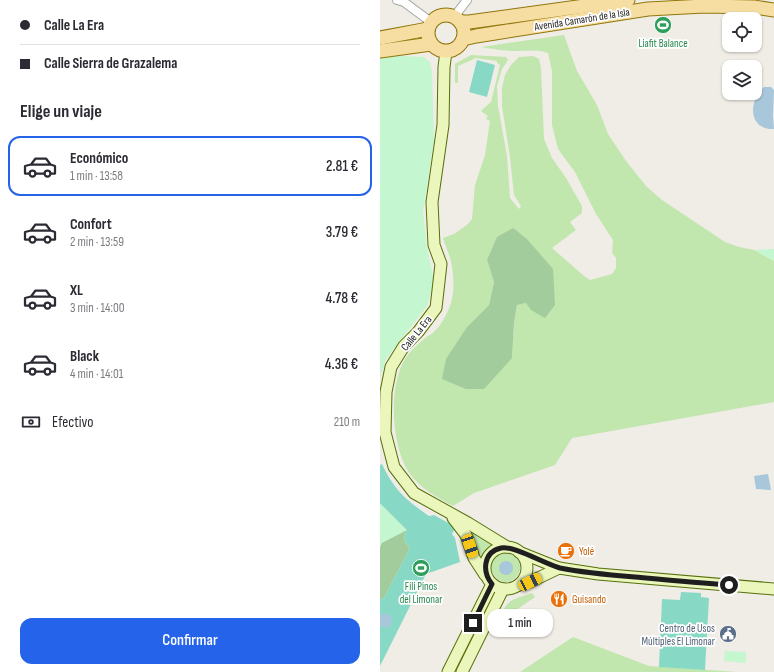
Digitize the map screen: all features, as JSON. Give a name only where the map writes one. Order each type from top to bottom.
[{"type":"main road","name":"Avenida Camarón de la Isla","points":[[457,20],[469,22],[628,0]]},
{"type":"main road","name":"Avenida Camarón de la Isla","points":[[463,39],[648,9],[704,6],[774,10]]},
{"type":"main road","points":[[449,15],[457,20],[464,33],[460,45],[454,50],[446,52],[440,51],[431,44],[428,37],[430,25],[438,16],[449,15]]},
{"type":"main road","points":[[380,38],[430,25]]},
{"type":"main road","points":[[380,51],[431,44]]},
{"type":"main road","name":"Calle La Era","points":[[446,52],[444,67],[443,125],[432,202],[434,245],[441,264],[436,308],[418,332],[404,346],[391,367],[386,392],[385,432],[394,467],[414,493],[507,547]]},
{"type":"main road","points":[[450,514],[466,535],[474,558],[490,582],[503,589],[508,589],[530,582],[559,568]]},
{"type":"main road","points":[[490,582],[485,572],[488,557],[499,548],[507,547],[559,568],[598,574],[774,589]]},
{"type":"main road","points":[[518,586],[525,577],[527,566],[523,556],[519,552]]},
{"type":"main road","points":[[448,672],[490,582]]},
{"type":"main road","points":[[462,672],[503,589]]},
{"type":"street","points":[[397,0],[404,2],[430,25]]},
{"type":"street","points":[[457,20],[467,0]]},
{"type":"green space","points":[[564,35],[577,71],[597,105],[608,134],[626,161],[646,186],[662,200],[725,242],[754,250],[774,261],[774,402],[572,438],[555,465],[474,493],[453,506],[441,500],[414,479],[404,462],[399,449],[394,417],[396,385],[400,371],[407,356],[425,338],[437,329],[447,313],[452,301],[454,284],[453,272],[443,238],[454,234],[467,225],[472,219],[475,185],[485,155],[490,121],[486,119],[488,116],[481,111],[491,102],[500,65],[497,61],[476,58],[458,66],[458,83],[455,83],[455,64],[471,55],[506,57],[508,60],[502,69],[497,86],[498,106],[507,156],[510,198],[519,209],[521,206],[514,195],[502,106],[502,88],[505,75],[511,65],[519,57],[533,56],[539,59],[541,68],[544,139],[552,158],[566,178],[582,206],[582,213],[570,222],[576,230],[552,248],[590,280],[612,274],[616,268],[616,258],[612,253],[613,240],[596,214],[575,172],[558,149],[552,125],[552,71],[548,53],[536,51],[507,51],[481,47]],"holes":[[[487,260],[545,318],[526,303],[517,305],[514,323],[512,358],[467,327],[489,305],[494,282]]]},
{"type":"green space","points":[[398,56],[424,57],[430,62],[432,72],[434,139],[423,212],[427,248],[434,281],[427,306],[386,359],[380,377],[380,58]]},
{"type":"green space","points":[[477,60],[495,65],[487,97],[469,92]]},
{"type":"green space","points":[[513,228],[527,239],[553,269],[555,305],[545,318],[531,310],[526,303],[517,305],[514,323],[512,358],[484,389],[466,389],[442,379],[446,359],[467,327],[489,305],[494,282],[487,260],[497,237]]},
{"type":"green space","points":[[774,249],[774,261],[754,250]]},
{"type":"green space","name":"Fili Pinos del Limonar","points":[[382,464],[391,481],[401,494],[429,516],[434,515],[452,525],[454,530],[452,534],[455,538],[460,562],[426,574],[380,666],[380,599],[384,598],[410,548],[406,544],[405,540],[407,530],[380,503],[380,465]]},
{"type":"green space","points":[[380,503],[407,530],[405,540],[406,544],[410,548],[384,598],[380,599]]},
{"type":"green space","points":[[380,503],[407,530],[382,543],[380,547]]},
{"type":"green space","points":[[468,527],[492,545],[483,553],[479,561]]},
{"type":"green space","points":[[501,553],[515,556],[520,565],[518,575],[508,582],[502,582],[497,579],[492,569],[492,563]]},
{"type":"green space","points":[[681,592],[701,593],[701,597],[709,598],[705,670],[659,667],[662,599],[680,600]]},
{"type":"green space","points":[[532,593],[535,597],[497,623],[504,609],[510,602]]},
{"type":"green space","points":[[573,637],[649,666],[737,672],[520,672]]},
{"type":"green space","points":[[725,651],[746,652],[746,663],[724,661]]},
{"type":"water","points":[[764,87],[771,87],[774,90],[774,129],[765,128],[759,125],[753,114],[755,100],[762,100],[762,89]]},
{"type":"water","points":[[768,474],[771,490],[756,489],[754,476]]},
{"type":"water","points":[[503,561],[509,561],[513,565],[513,571],[509,575],[503,575],[499,571],[499,565]]},
{"type":"water","points":[[385,613],[390,615],[392,620],[391,625],[387,628],[380,626],[380,615]]},
{"type":"place","name":"Liafit Balance","points":[[663,25]]},
{"type":"place","name":"Yolé","points":[[566,551]]},
{"type":"place","name":"Fili Pinos del Limonar","points":[[421,568]]},
{"type":"place","name":"Guisando","points":[[559,599]]},
{"type":"place","name":"Centro de Usos Múltiples El Limonar","points":[[728,634]]},
{"type":"route","points":[[473,623],[492,584],[485,572],[488,557],[499,548],[507,547],[515,549],[559,568],[598,574],[729,585]]}]
